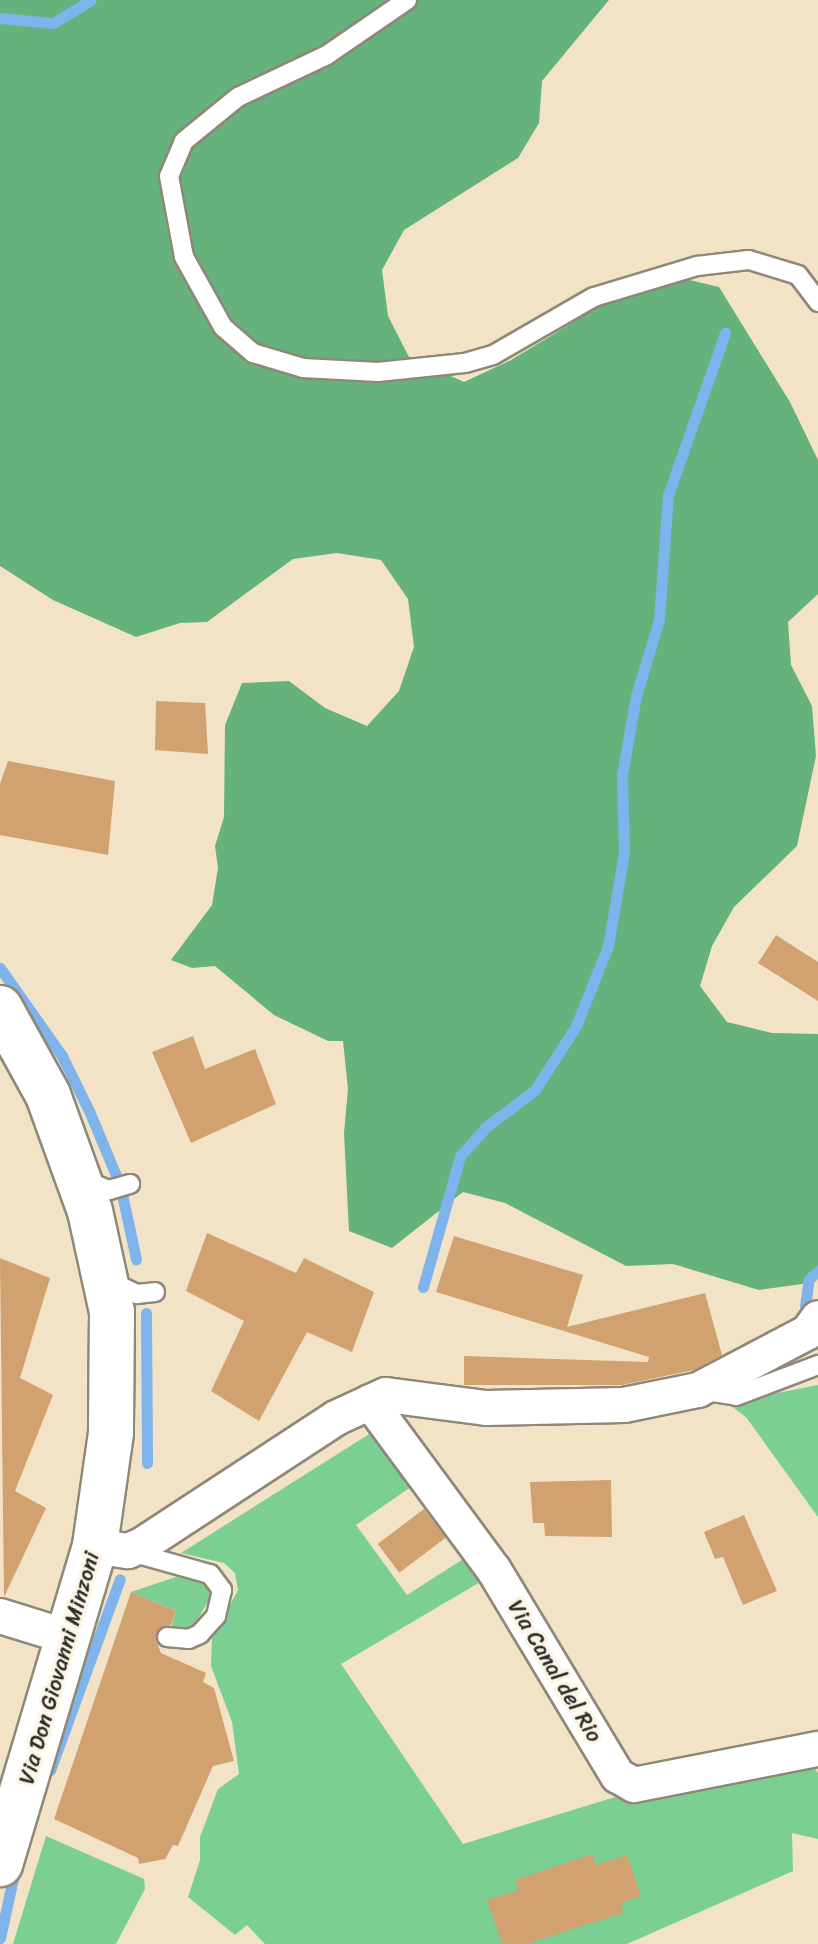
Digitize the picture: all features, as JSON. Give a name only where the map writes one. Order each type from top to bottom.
[{"type":"main road","name":"Via Don Giovanni Minzoni","points":[[0,1008],[48,1095],[78,1177],[105,1279],[112,1312],[111,1433],[122,1547],[71,1638],[0,1864]]},
{"type":"street","points":[[122,1547],[336,1418],[386,1395],[486,1408],[624,1405],[698,1390],[808,1332],[818,1318]]},
{"type":"street","name":"Via Canal del Rio","points":[[370,1402],[494,1570],[618,1776],[634,1785],[818,1749]]},
{"type":"street","points":[[0,1616],[71,1638]]},
{"type":"lane","points":[[407,0],[327,55],[238,97],[184,141],[169,176],[184,257],[223,327],[253,353],[303,368],[378,372],[465,363],[493,355],[594,297],[697,266],[749,260],[798,275],[818,302]]},
{"type":"lane","points":[[78,1177],[109,1190],[130,1184]]},
{"type":"lane","points":[[105,1279],[137,1294],[155,1292]]},
{"type":"lane","points":[[698,1390],[736,1396],[818,1365]]},
{"type":"lane","name":"Via Don Giovanni Minzoni","points":[[122,1547],[210,1574],[222,1590],[216,1616],[200,1634],[189,1639],[167,1637]]},
{"type":"green space","points":[[0,0],[609,0],[542,81],[539,123],[518,158],[404,230],[382,270],[388,316],[409,357],[464,382],[511,360],[633,286],[677,277],[719,287],[790,402],[818,460],[818,594],[788,622],[791,665],[812,706],[816,756],[797,846],[734,907],[712,946],[700,986],[727,1022],[772,1033],[818,1034],[818,1275],[802,1284],[759,1290],[673,1264],[626,1266],[505,1203],[463,1192],[392,1248],[349,1231],[344,1133],[348,1089],[343,1041],[328,1041],[274,1015],[215,966],[192,968],[171,960],[212,905],[218,868],[215,846],[224,817],[225,725],[242,683],[289,681],[325,708],[367,726],[399,691],[414,647],[408,599],[381,560],[337,553],[293,559],[207,622],[180,623],[136,637],[53,600],[0,566]]},
{"type":"green space","points":[[818,1385],[818,1517],[746,1417],[727,1403]]},
{"type":"green space","points":[[374,1431],[415,1484],[356,1525],[407,1595],[471,1554],[487,1578],[341,1664],[463,1844],[615,1797],[667,1792],[811,1762],[818,1773],[818,1839],[792,1833],[793,1871],[627,1944],[265,1944],[247,1925],[235,1935],[188,1897],[200,1860],[200,1837],[218,1789],[239,1774],[232,1722],[211,1666],[212,1639],[238,1590],[235,1573],[224,1563],[181,1553]]},
{"type":"green space","points":[[176,1577],[207,1584],[210,1598],[195,1624],[183,1629],[171,1627],[176,1611],[131,1592]]},
{"type":"green space","points":[[46,1836],[144,1879],[145,1889],[116,1944],[13,1944]]},
{"type":"building","points":[[156,701],[205,703],[208,754],[155,750]]},
{"type":"building","points":[[8,761],[115,781],[108,855],[0,835],[0,784]]},
{"type":"building","points":[[776,935],[818,962],[818,1001],[758,963]]},
{"type":"building","points":[[193,1036],[205,1069],[255,1049],[276,1104],[191,1143],[152,1052]]},
{"type":"building","points":[[207,1233],[296,1273],[304,1258],[374,1292],[352,1352],[307,1332],[259,1421],[211,1391],[244,1321],[186,1291]]},
{"type":"building","points":[[454,1236],[583,1275],[567,1327],[705,1293],[722,1355],[694,1370],[622,1385],[464,1385],[464,1356],[648,1362],[649,1357],[436,1292]]},
{"type":"building","points":[[0,1258],[50,1278],[20,1378],[53,1395],[15,1491],[46,1508],[4,1597]]},
{"type":"building","points":[[611,1480],[612,1537],[545,1536],[544,1523],[533,1523],[530,1482]]},
{"type":"building","points":[[424,1509],[446,1538],[399,1573],[378,1544]]},
{"type":"building","points":[[744,1515],[777,1591],[743,1605],[723,1557],[715,1559],[704,1532]]},
{"type":"building","points":[[131,1592],[176,1611],[171,1625],[157,1631],[156,1641],[161,1653],[206,1673],[203,1682],[214,1688],[234,1761],[213,1766],[178,1846],[173,1845],[165,1859],[139,1864],[138,1858],[54,1819]]},
{"type":"building","points":[[592,1854],[596,1865],[627,1855],[641,1896],[621,1903],[623,1913],[526,1944],[502,1944],[487,1900],[518,1890],[515,1880]]},
{"type":"waterway","points":[[0,18],[53,23],[91,0]]},
{"type":"waterway","points":[[423,1287],[460,1156],[486,1127],[535,1090],[576,1026],[608,946],[624,852],[622,775],[636,696],[659,620],[668,495],[725,333]]},
{"type":"waterway","points":[[0,968],[62,1056],[90,1113],[120,1185],[136,1259]]},
{"type":"waterway","points":[[805,1306],[809,1279],[818,1271]]},
{"type":"waterway","points":[[146,1313],[147,1463]]},
{"type":"waterway","points":[[50,1770],[120,1579]]},
{"type":"waterway","points":[[0,1938],[15,1869]]}]
